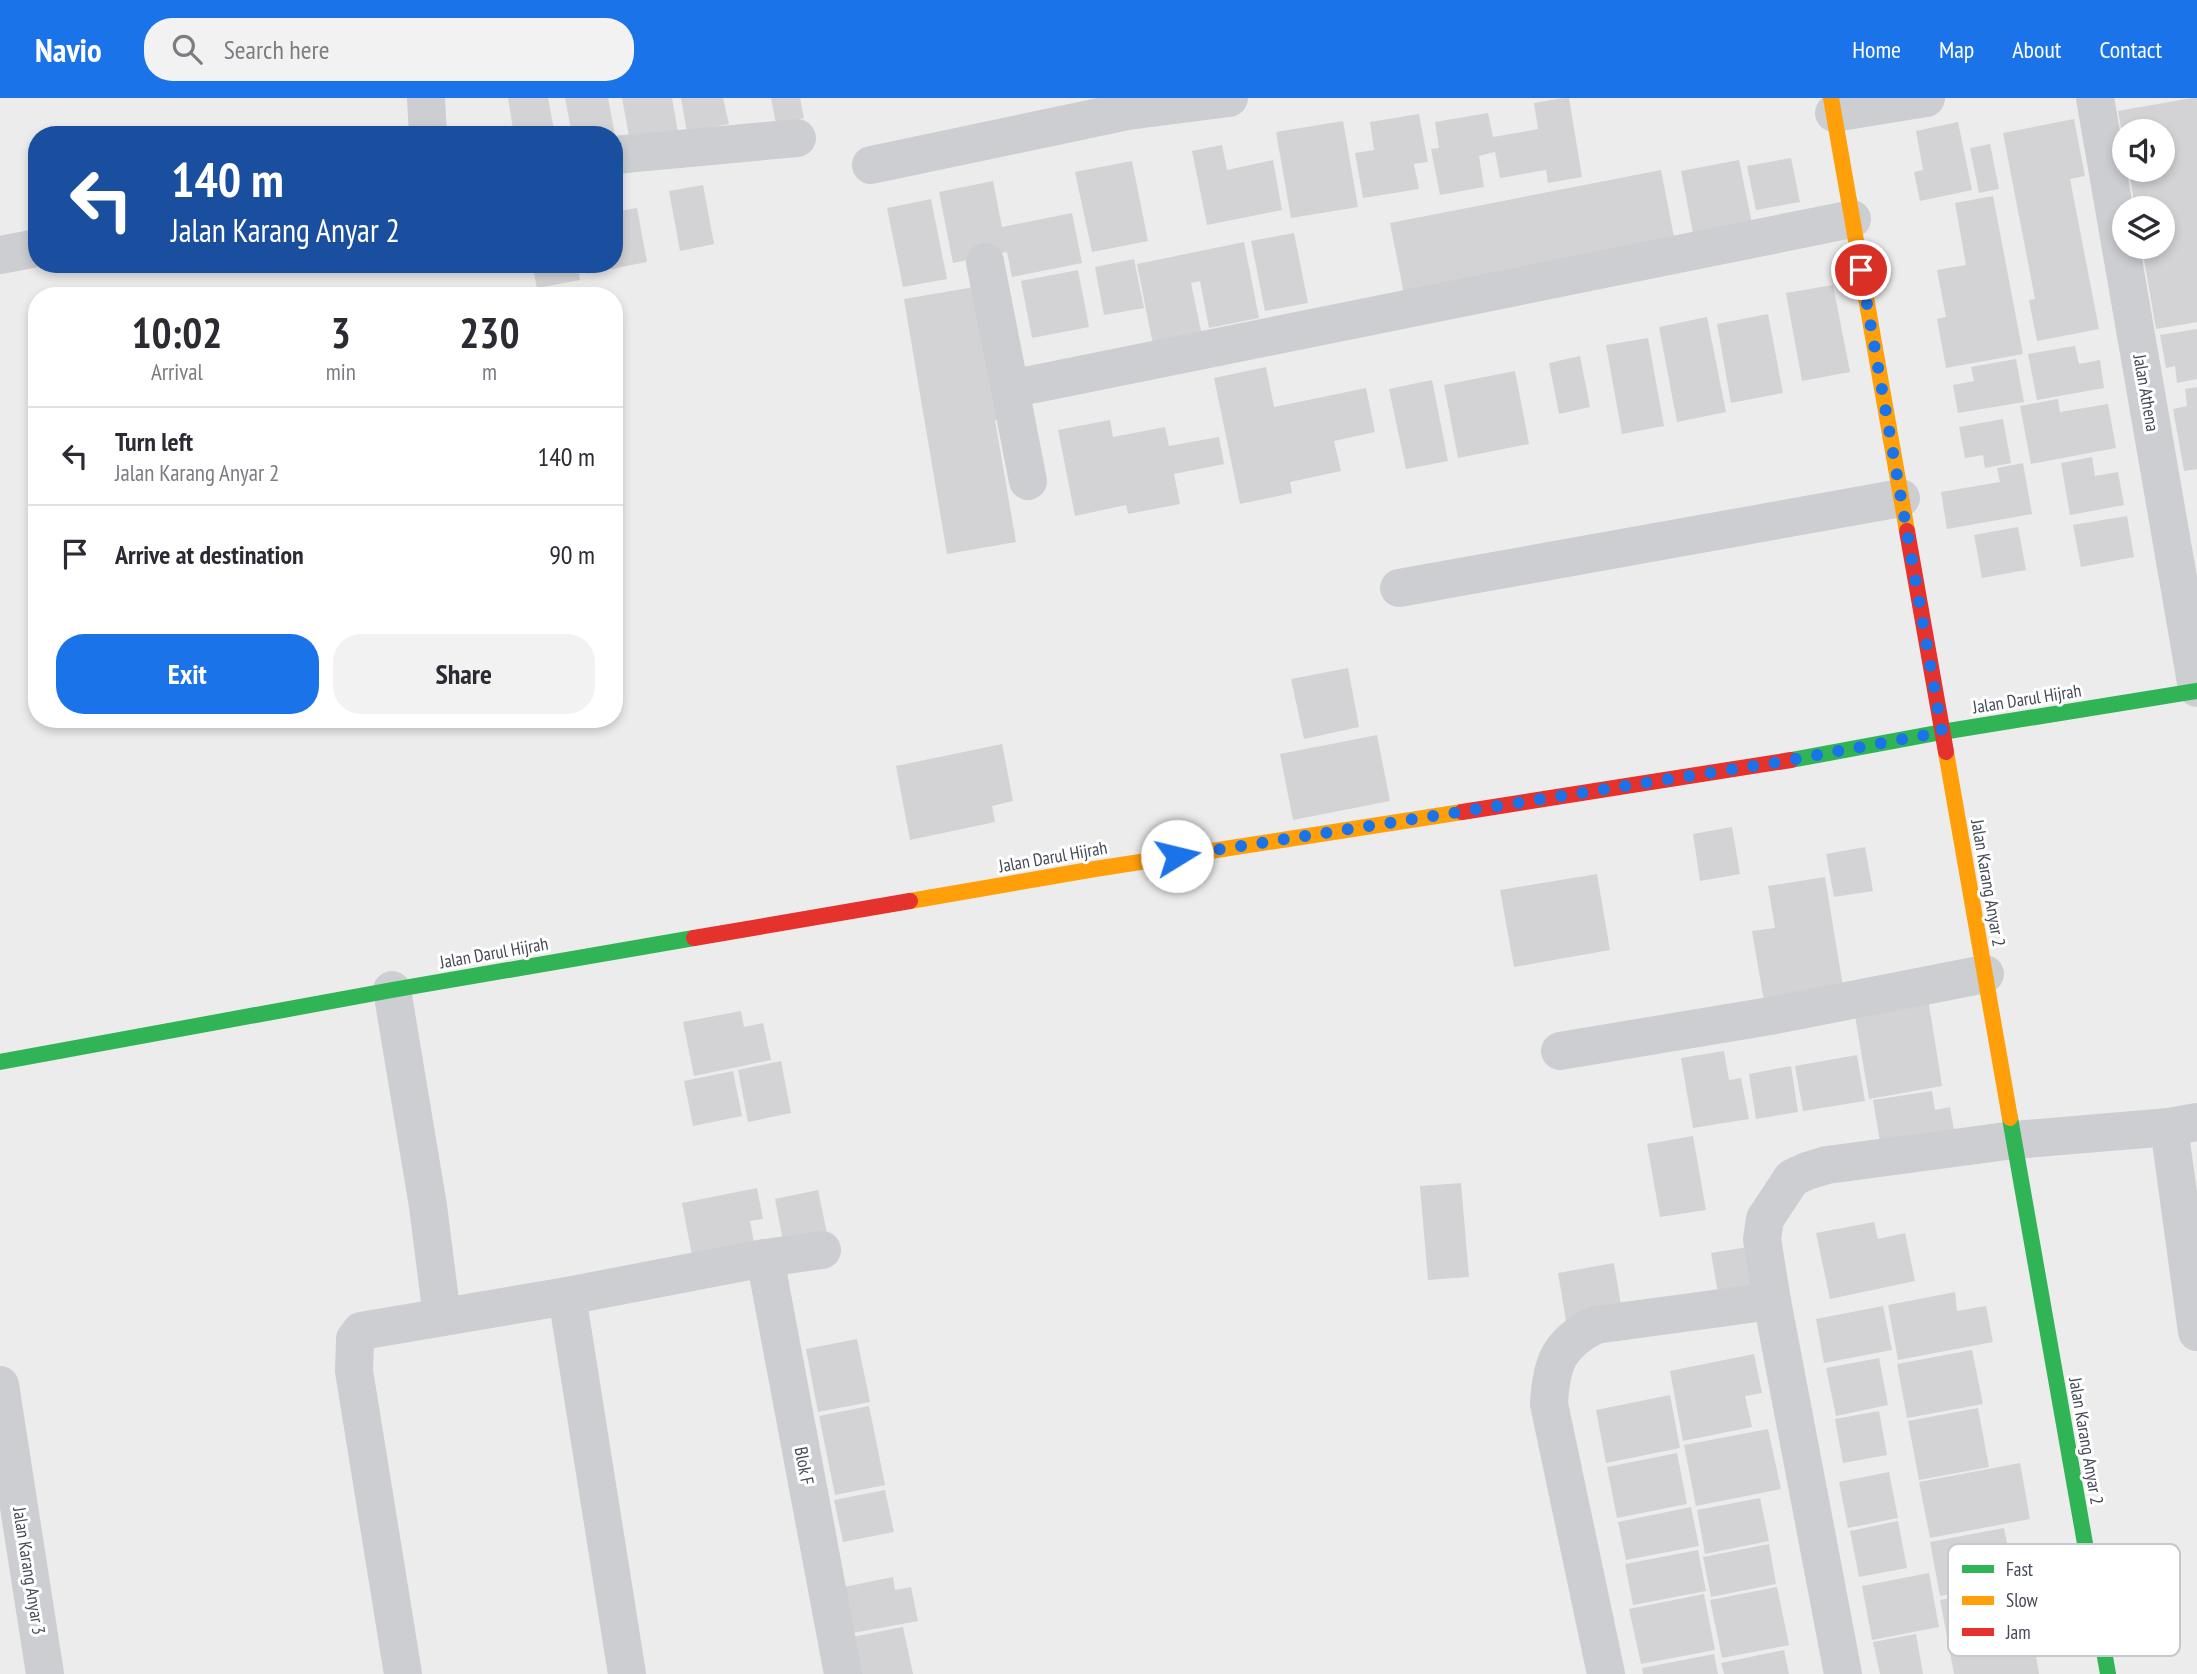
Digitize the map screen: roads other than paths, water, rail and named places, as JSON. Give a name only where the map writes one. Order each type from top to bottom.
[{"type":"street","points":[[426,98],[428,126]]},
{"type":"street","points":[[871,165],[1128,111],[1229,98]]},
{"type":"street","points":[[1833,105],[1926,98]]},
{"type":"street","name":"Jalan Athena","points":[[2095,98],[2197,689]]},
{"type":"street","name":"Jalan Karang Anyar 2","points":[[1833,105],[2085,1544]]},
{"type":"street","points":[[623,154],[797,138]]},
{"type":"street","points":[[1010,389],[1852,219]]},
{"type":"street","points":[[0,255],[28,250]]},
{"type":"street","points":[[985,262],[1028,481]]},
{"type":"street","points":[[1399,589],[1901,498]]},
{"type":"street","name":"Jalan Darul Hijrah","points":[[0,1062],[392,990],[1095,869],[1779,762],[2197,689]]},
{"type":"street","points":[[1560,1051],[1770,1016],[1984,974]]},
{"type":"street","points":[[392,990],[428,1206],[442,1317]]},
{"type":"street","points":[[1843,1674],[1762,1239],[1765,1219],[1792,1178],[1827,1165],[2014,1140],[2183,1125],[2197,1332]]},
{"type":"street","points":[[403,1674],[354,1371],[355,1339],[361,1331],[822,1250]]},
{"type":"street","name":"Blok F","points":[[765,1258],[843,1674]]},
{"type":"street","points":[[566,1296],[627,1674]]},
{"type":"street","points":[[1606,1674],[1549,1404],[1552,1376],[1558,1358],[1563,1348],[1595,1325],[1772,1301]]},
{"type":"street","name":"Jalan Karang Anyar 3","points":[[0,1385],[45,1674]]},
{"type":"street","name":"Jalan Karang Anyar 2","points":[[2105,1656],[2108,1674]]}]
